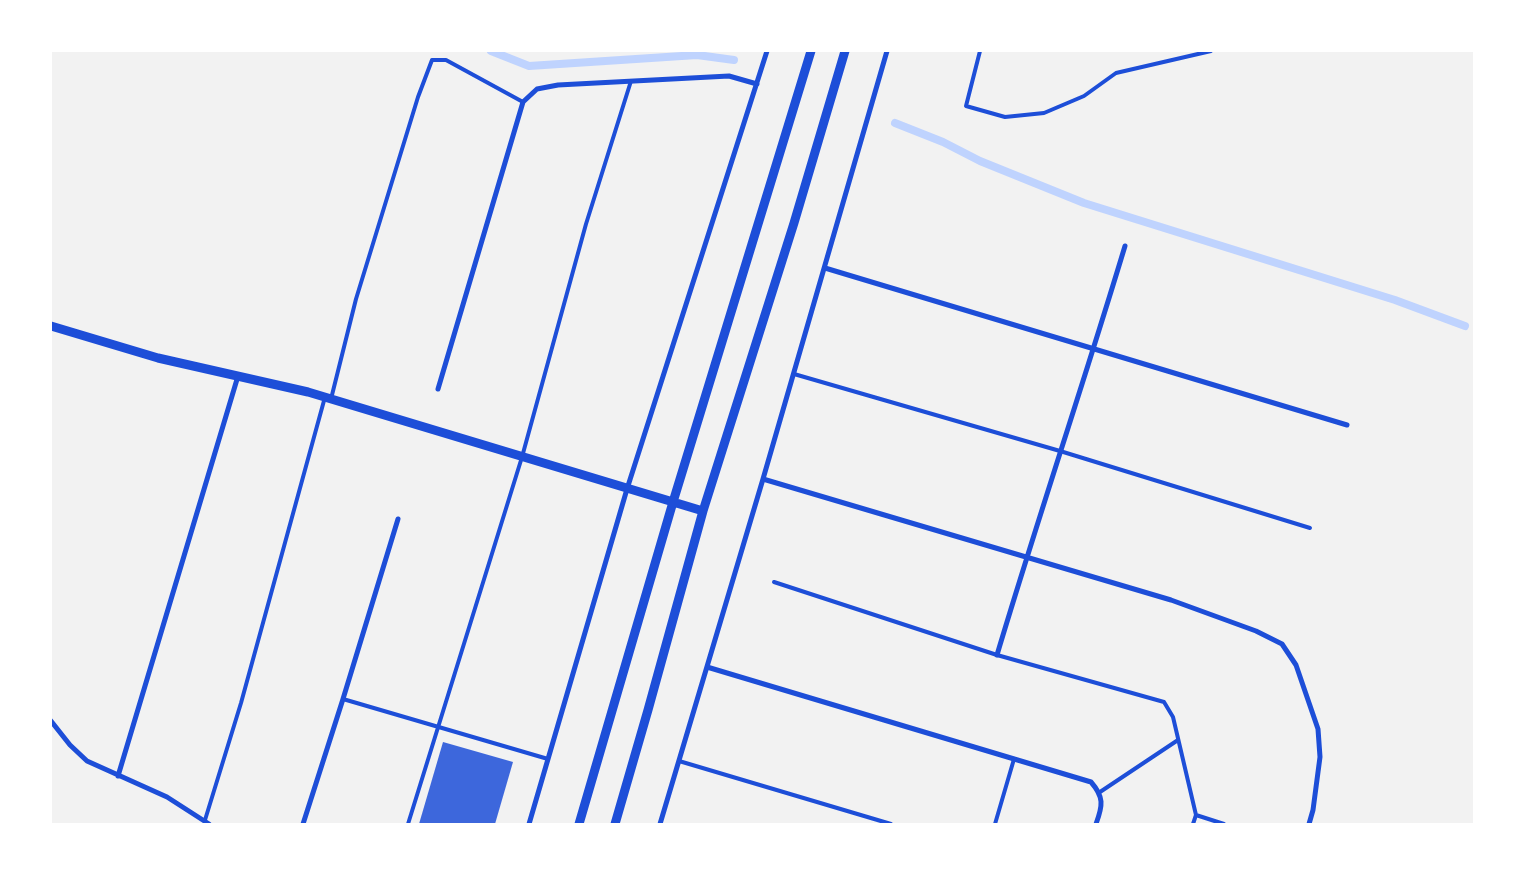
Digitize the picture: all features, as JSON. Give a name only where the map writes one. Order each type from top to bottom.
[{"type":"street","points":[[529,824],[627,489],[767,51]]},
{"type":"street","points":[[579,824],[673,502],[811,51]]},
{"type":"street","points":[[615,824],[703,511],[794,223],[845,51]]},
{"type":"street","points":[[660,824],[764,479],[887,51]]},
{"type":"street","points":[[438,390],[523,102],[537,89],[558,85],[729,76],[757,84]]},
{"type":"street","points":[[997,655],[1026,557],[1094,349],[1125,246]]},
{"type":"street","points":[[825,268],[1347,425]]},
{"type":"street","points":[[51,326],[158,358],[328,398],[703,511]]},
{"type":"street","points":[[118,776],[238,376]]},
{"type":"street","points":[[764,479],[1171,600],[1256,631],[1282,644],[1296,665],[1318,729],[1320,757],[1313,810],[1309,824]]},
{"type":"street","points":[[303,824],[398,519]]},
{"type":"street","points":[[708,667],[1091,782],[1100,792],[1102,808],[1096,824]]},
{"type":"street","points":[[51,721],[70,745],[87,761],[167,797],[207,822]]},
{"type":"lane","points":[[980,51],[966,106],[1005,116],[1044,113],[1084,96],[1116,73],[1211,51]]},
{"type":"lane","points":[[207,822],[359,290],[418,97],[432,60],[446,60],[523,102]]},
{"type":"lane","points":[[408,824],[522,457],[586,224],[631,81]]},
{"type":"lane","points":[[794,374],[1060,451],[1310,528]]},
{"type":"lane","points":[[774,582],[997,655],[1164,702],[1173,717],[1196,815],[1194,824]]},
{"type":"lane","points":[[343,700],[548,759]]},
{"type":"lane","points":[[1100,792],[1178,740]]},
{"type":"lane","points":[[995,824],[1014,759]]},
{"type":"lane","points":[[679,761],[891,824]]},
{"type":"lane","points":[[1196,815],[1224,824]]},
{"type":"building","points":[[443,742],[513,762],[495,824],[419,824]]},
{"type":"waterway","points":[[491,51],[529,66],[697,55],[734,60]]},
{"type":"waterway","points":[[895,123],[943,142],[980,161],[1084,203],[1395,300],[1465,326]]}]
